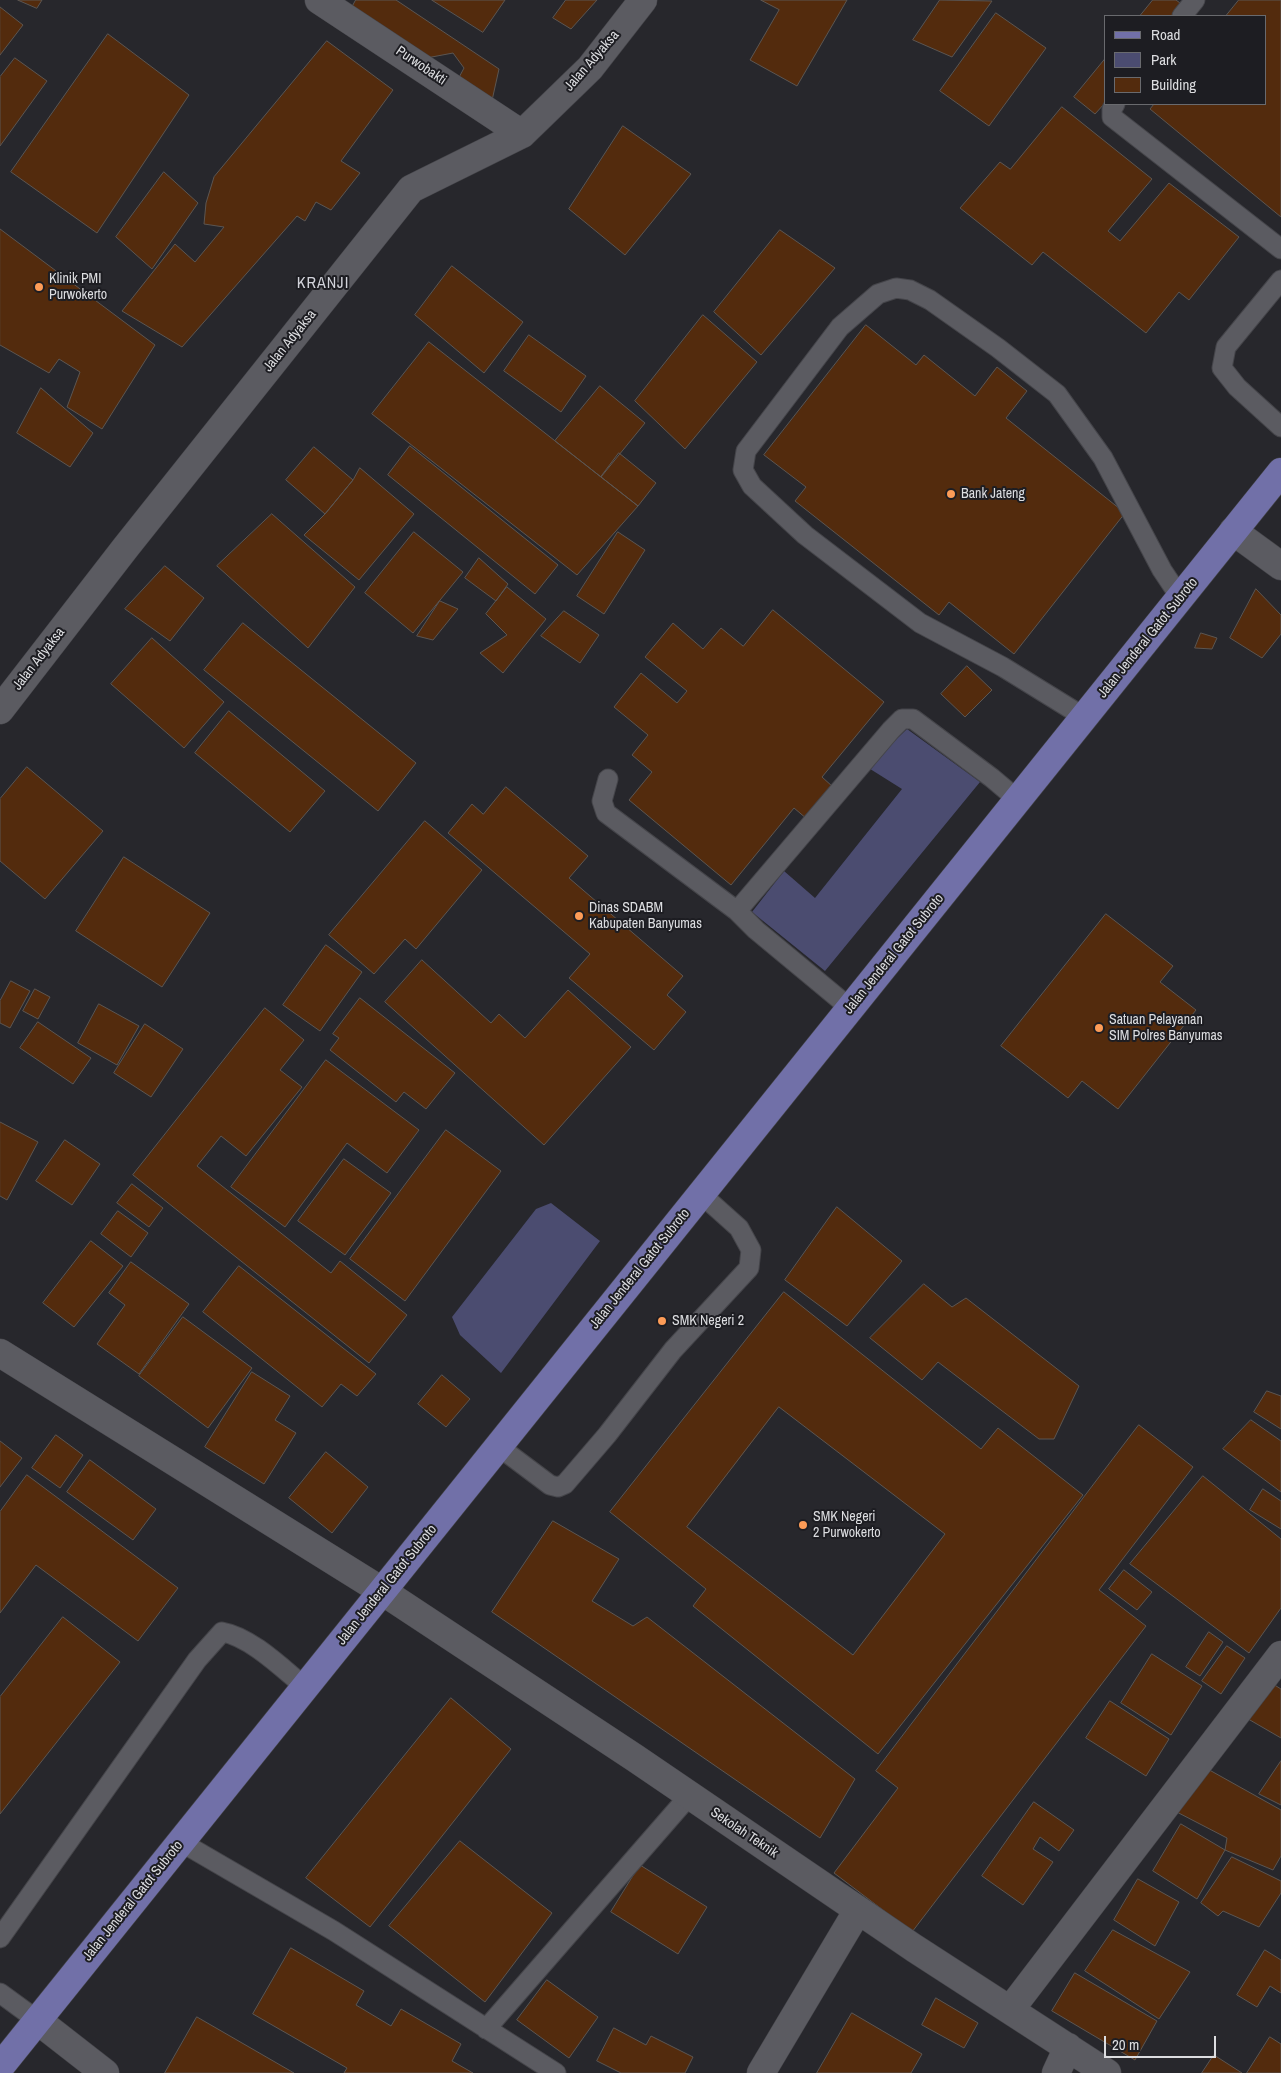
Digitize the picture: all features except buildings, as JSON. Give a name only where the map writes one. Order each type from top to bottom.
[{"type":"main road","name":"Jalan Jenderal Gatot Subroto","points":[[0,2067],[1281,472]]},
{"type":"street","name":"Purwobakti","points":[[319,0],[522,134]]},
{"type":"street","name":"Jalan Adyaksa","points":[[0,710],[126,547],[411,189],[522,134],[590,68],[643,0]]},
{"type":"street","points":[[1233,531],[1281,566]]},
{"type":"street","name":"Sekolah Teknik","points":[[0,1353],[382,1591],[635,1758],[858,1910],[1107,2073]]},
{"type":"street","points":[[1010,2010],[1281,1655]]},
{"type":"street","points":[[761,2073],[858,1910]]},
{"type":"street","points":[[37,2020],[105,2073]]},
{"type":"street","points":[[1056,2073],[1068,2047]]},
{"type":"lane","points":[[1183,15],[1195,0]]},
{"type":"lane","points":[[1114,105],[1112,109],[1112,117],[1281,249]]},
{"type":"lane","points":[[1281,280],[1226,347],[1222,368],[1237,386],[1281,427]]},
{"type":"lane","points":[[1084,717],[1003,667],[920,622],[805,535],[752,486],[743,470],[746,450],[840,327],[878,294],[896,288],[910,290],[930,300],[998,348],[1057,394],[1103,458],[1162,570],[1180,597]]},
{"type":"lane","points":[[737,911],[890,730],[902,719],[913,719],[992,778],[1018,800]]},
{"type":"lane","points":[[608,779],[602,801],[606,813],[737,911],[756,930],[850,1008]]},
{"type":"lane","points":[[498,1446],[550,1486],[558,1487],[565,1484],[602,1442],[673,1350],[749,1268],[751,1250],[739,1228],[701,1194]]},
{"type":"lane","points":[[0,1938],[197,1660],[222,1632],[232,1634],[266,1656],[305,1687]]},
{"type":"lane","points":[[486,2029],[689,1796]]},
{"type":"lane","points":[[180,1842],[334,1931],[556,2073]]},
{"type":"lane","points":[[0,1993],[37,2020]]},
{"type":"green space","points":[[907,729],[980,782],[825,971],[752,912],[784,871],[815,898],[902,789],[867,767]]},
{"type":"green space","points":[[551,1203],[600,1241],[501,1373],[460,1335],[452,1317],[536,1209]]},
{"type":"place","name":"Klinik PMI Purwokerto","points":[[39,287]]},
{"type":"place","name":"Bank Jateng","points":[[951,494]]},
{"type":"place","name":"Dinas SDABM Kabupaten Banyumas","points":[[579,916]]},
{"type":"place","name":"Satuan Pelayanan SIM Polres Banyumas","points":[[1099,1028]]},
{"type":"place","name":"SMK Negeri 2","points":[[662,1321]]},
{"type":"place","name":"SMK Negeri 2 Purwokerto","points":[[803,1525]]},
{"type":"district","name":"KRANJI","points":[[323,284]]}]
